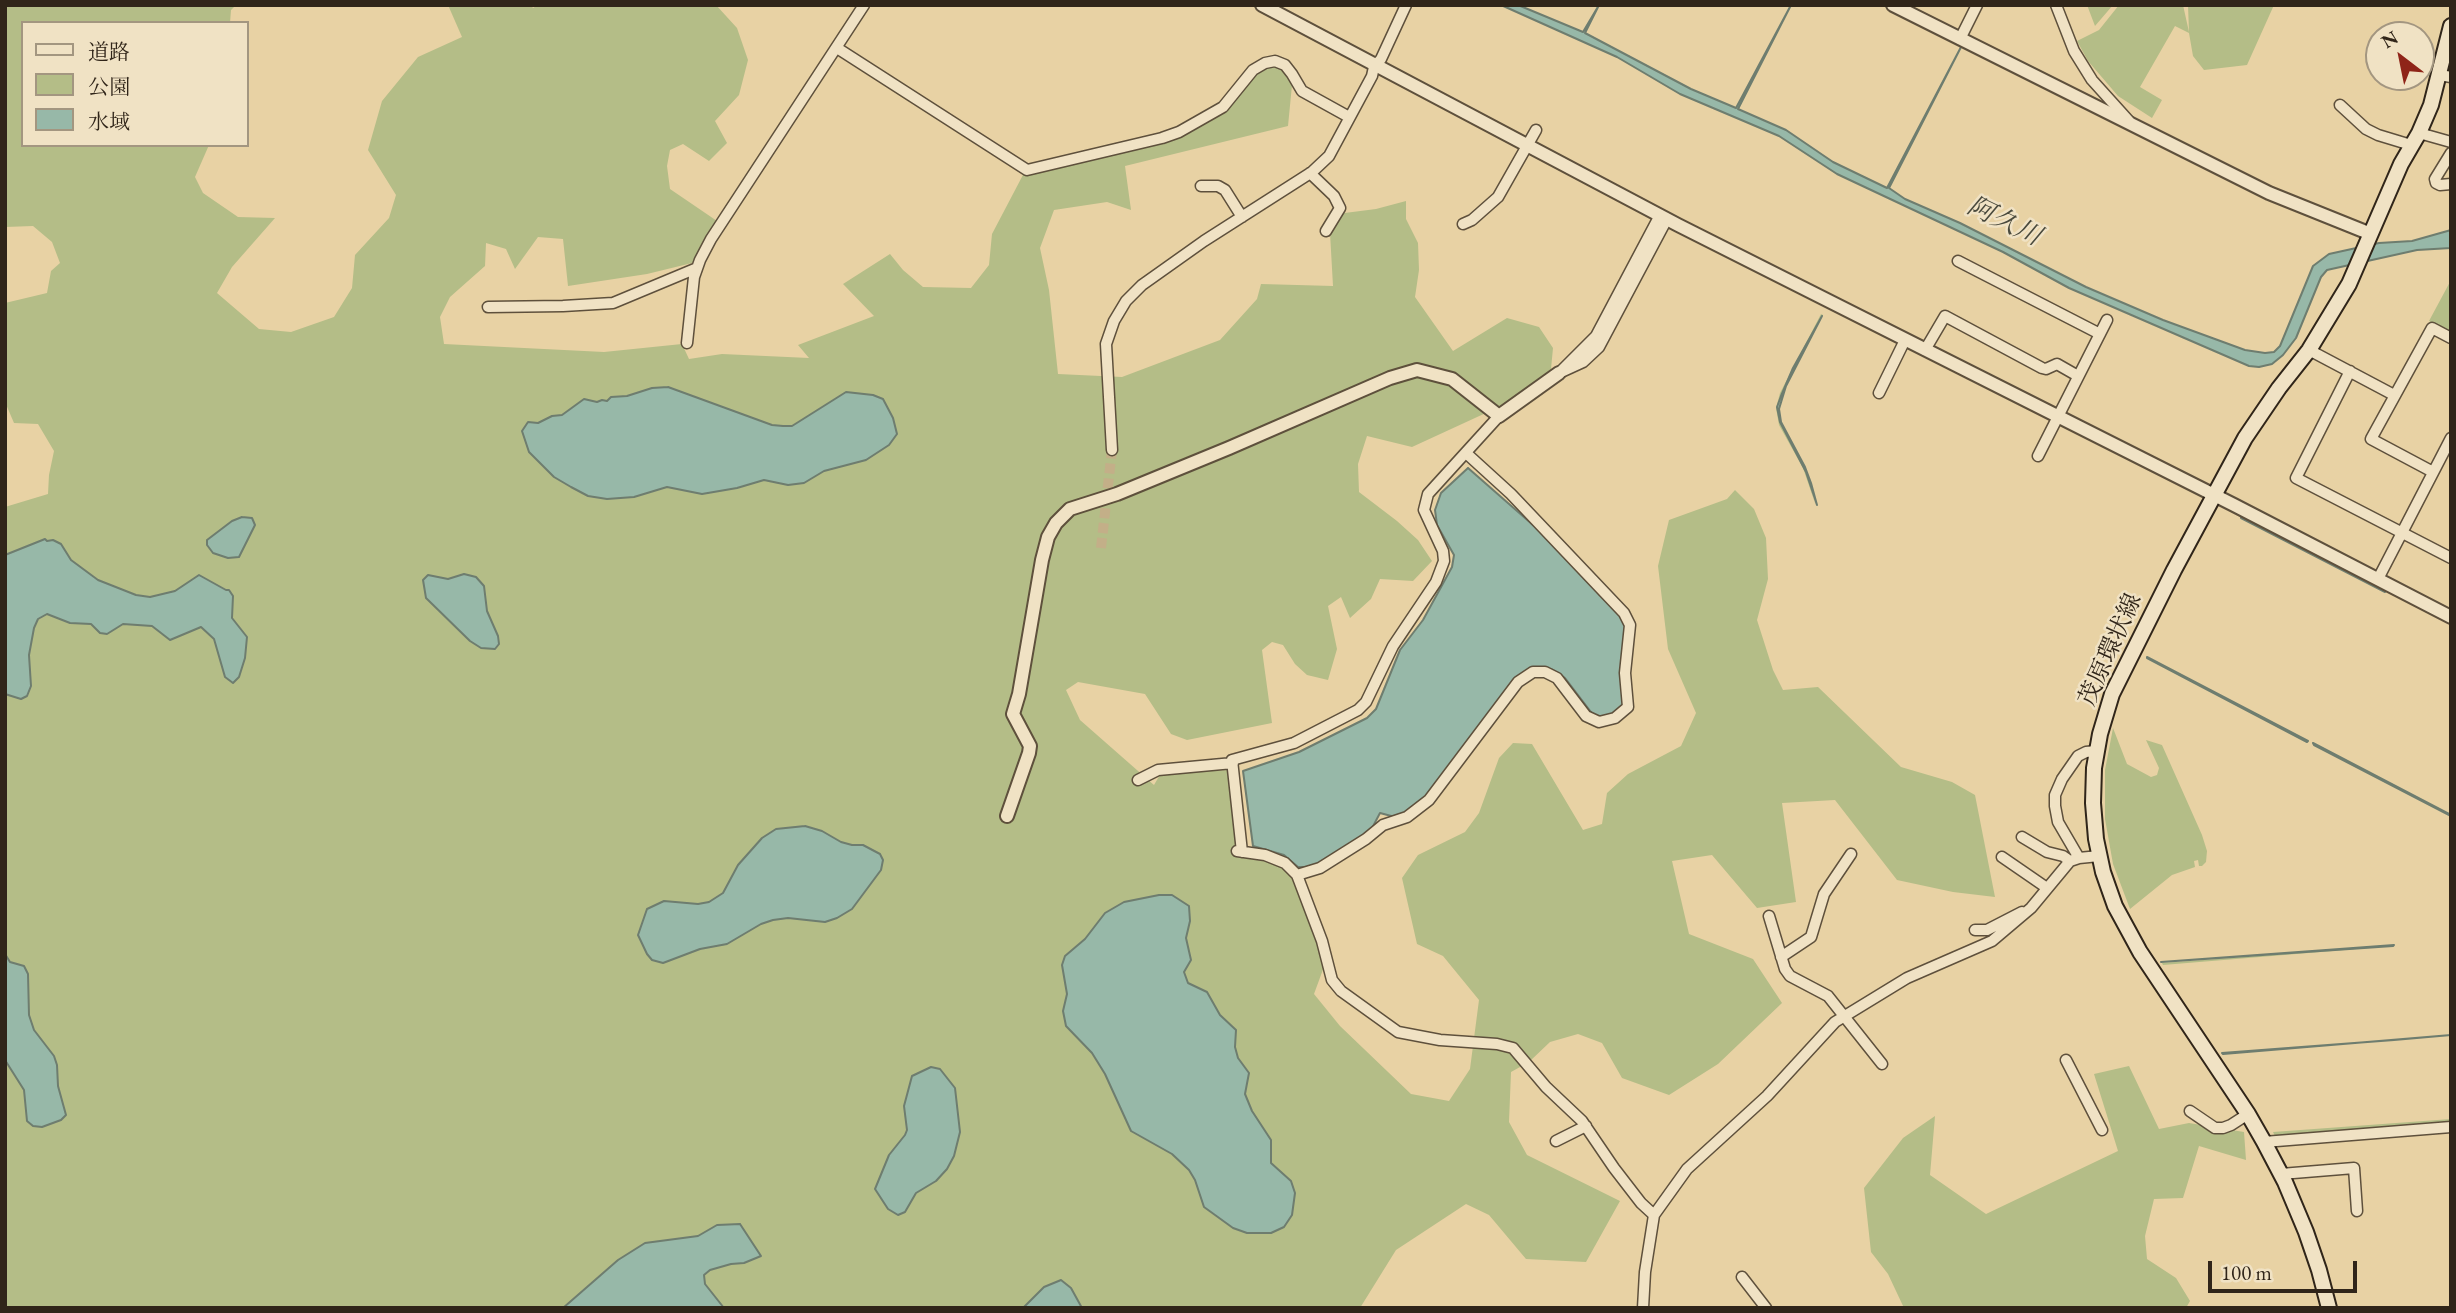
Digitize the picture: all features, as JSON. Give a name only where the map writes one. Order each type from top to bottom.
[{"type":"main road","name":"茂原環状線","points":[[2329,1308],[2319,1270],[2281,1174],[2264,1142],[2131,937],[2115,906],[2099,856],[2093,803],[2096,751],[2112,694],[2174,570],[2257,419],[2309,350],[2349,284],[2396,174],[2445,76],[2451,26]]},
{"type":"street","points":[[687,343],[694,277],[711,239],[863,5]]},
{"type":"street","points":[[1262,5],[1374,67],[1664,217],[2451,617]]},
{"type":"street","points":[[1112,450],[1106,344],[1126,301],[1142,285],[1310,173],[1329,156],[1372,76],[1374,67],[1381,59],[1406,5]]},
{"type":"street","points":[[1894,5],[2269,193],[2371,234]]},
{"type":"street","points":[[1959,39],[1977,5]]},
{"type":"street","points":[[2056,5],[2074,51],[2092,80],[2129,121]]},
{"type":"street","points":[[837,48],[1027,170],[1179,132],[1223,107],[1253,70],[1275,61],[1285,65],[1302,92],[1349,117]]},
{"type":"street","points":[[2340,105],[2366,129],[2378,135],[2451,142]]},
{"type":"street","points":[[1463,224],[1472,220],[1498,197],[1536,130]]},
{"type":"street","points":[[2451,153],[2435,179],[2440,185],[2451,184]]},
{"type":"street","points":[[1310,173],[1334,196],[1340,208],[1326,231]]},
{"type":"street","points":[[1201,186],[1218,186],[1225,190],[1242,217]]},
{"type":"street","points":[[1654,1214],[1641,1203],[1575,1113],[1546,1087],[1513,1048],[1497,1044],[1440,1041],[1398,1032],[1341,991],[1332,980],[1322,941],[1297,875],[1285,863],[1265,855],[1240,851],[1232,760],[1294,743],[1358,710],[1366,702],[1393,646],[1436,582],[1444,561],[1443,551],[1424,510],[1428,494],[1499,416],[1559,373],[1583,362],[1605,338],[1664,217]]},
{"type":"street","points":[[1958,261],[2100,334]]},
{"type":"street","points":[[488,307],[613,303],[697,268]]},
{"type":"street","points":[[1925,351],[1945,316],[2042,368],[2057,364],[2078,376]]},
{"type":"street","points":[[2038,456],[2107,320]]},
{"type":"street","points":[[2433,472],[2371,439],[2432,328],[2451,338]]},
{"type":"street","points":[[1879,393],[1905,340]]},
{"type":"street","points":[[2309,350],[2394,395]]},
{"type":"street","points":[[1007,816],[1030,746],[1013,714],[1019,694],[1042,561],[1048,537],[1056,523],[1070,509],[1117,494],[1229,449],[1390,378],[1417,370],[1452,379],[1499,416]]},
{"type":"street","points":[[2350,371],[2296,478],[2451,558]]},
{"type":"street","points":[[2378,579],[2451,438]]},
{"type":"street","points":[[1297,875],[1320,868],[1383,825],[1407,817],[1429,800],[1518,682],[1534,672],[1545,672],[1556,678],[1586,716],[1599,722],[1615,718],[1629,707],[1625,673],[1630,625],[1624,613],[1511,494],[1466,453]]},
{"type":"street","points":[[2074,859],[2058,822],[2055,795],[2078,756],[2096,751]]},
{"type":"street","points":[[1138,780],[1158,770],[1233,763]]},
{"type":"street","points":[[2022,837],[2046,852],[2074,859],[2099,856]]},
{"type":"street","points":[[1781,957],[1811,937],[1824,894],[1851,854]]},
{"type":"street","points":[[2002,857],[2047,888]]},
{"type":"street","points":[[1643,1308],[1645,1272],[1654,1214],[1687,1169],[1767,1096],[1844,1016],[1907,978],[1992,941],[2031,908],[2074,859]]},
{"type":"street","points":[[1975,930],[1987,930],[2031,908]]},
{"type":"street","points":[[1769,916],[1781,957],[1790,976],[1823,991],[1882,1064]]},
{"type":"street","points":[[2066,1060],[2102,1130]]},
{"type":"street","points":[[2190,1111],[2215,1128],[2231,1125],[2248,1114]]},
{"type":"street","points":[[1556,1141],[1586,1126]]},
{"type":"street","points":[[2264,1142],[2451,1127]]},
{"type":"street","points":[[2281,1174],[2354,1168],[2357,1211]]},
{"type":"street","points":[[1742,1277],[1766,1308]]},
{"type":"green space","points":[[5,5],[236,5],[231,10],[230,21],[21,21],[21,147],[208,147],[195,177],[203,193],[238,217],[275,218],[232,267],[217,293],[259,329],[291,332],[334,317],[352,288],[355,255],[389,218],[396,195],[368,150],[382,101],[418,57],[462,37],[448,5],[531,5],[533,8],[538,5],[716,5],[737,28],[748,60],[739,95],[715,121],[727,143],[709,161],[683,144],[670,150],[667,166],[670,189],[717,221],[692,263],[647,274],[568,286],[563,239],[538,237],[515,269],[506,249],[486,243],[485,266],[450,297],[440,317],[444,344],[604,352],[682,344],[689,359],[722,354],[809,358],[798,345],[874,316],[843,284],[890,254],[903,270],[923,287],[971,288],[989,265],[992,234],[1024,173],[1173,140],[1229,108],[1259,71],[1272,66],[1281,69],[1292,85],[1288,126],[1125,166],[1131,210],[1107,202],[1054,210],[1040,248],[1049,290],[1058,374],[1122,377],[1220,340],[1257,299],[1261,284],[1333,286],[1329,215],[1376,209],[1406,201],[1406,219],[1418,243],[1419,270],[1415,297],[1453,351],[1507,318],[1539,327],[1553,348],[1551,369],[1538,386],[1488,412],[1412,447],[1367,436],[1358,464],[1359,492],[1418,540],[1432,561],[1413,581],[1380,579],[1371,599],[1350,618],[1341,597],[1328,606],[1337,649],[1328,680],[1307,675],[1295,664],[1283,645],[1272,642],[1262,650],[1272,723],[1187,740],[1171,734],[1145,694],[1078,682],[1066,690],[1080,720],[1154,785],[1161,773],[1229,770],[1238,856],[1286,867],[1295,877],[1325,964],[1314,994],[1340,1026],[1411,1094],[1449,1101],[1470,1069],[1479,1000],[1443,956],[1417,944],[1402,878],[1418,855],[1465,832],[1479,813],[1499,758],[1513,743],[1532,744],[1583,830],[1602,824],[1607,793],[1628,774],[1681,746],[1696,713],[1668,649],[1658,566],[1669,520],[1727,499],[1735,490],[1754,509],[1766,538],[1768,579],[1757,620],[1773,670],[1783,690],[1818,687],[1901,767],[1952,782],[1975,795],[1995,897],[1953,892],[1897,880],[1835,800],[1782,803],[1796,902],[1757,908],[1712,855],[1672,861],[1689,934],[1753,959],[1782,1003],[1718,1064],[1669,1095],[1622,1078],[1602,1043],[1578,1034],[1550,1042],[1529,1062],[1511,1072],[1509,1122],[1527,1155],[1620,1201],[1586,1262],[1526,1259],[1489,1215],[1466,1204],[1396,1250],[1360,1308],[5,1308],[5,507],[48,494],[54,451],[38,424],[14,423],[5,402],[5,303],[47,293],[51,271],[60,263],[52,242],[33,226],[5,227]]},
{"type":"green space","points":[[2087,5],[2113,5],[2095,26]]},
{"type":"green space","points":[[2119,5],[2183,5],[2189,32],[2188,5],[2274,5],[2247,65],[2204,70],[2193,56],[2189,33],[2175,26],[2140,87],[2162,100],[2152,118],[2118,96],[2088,61],[2077,41],[2099,30]]},
{"type":"green space","points":[[2451,280],[2451,332],[2429,321]]},
{"type":"green space","points":[[1821,314],[1823,315],[1793,369],[1777,407],[1780,422],[1806,472],[1816,506],[1803,468],[1779,425],[1776,408],[1780,393]]},
{"type":"green space","points":[[2113,728],[2127,764],[2151,777],[2157,775],[2159,768],[2146,740],[2162,745],[2207,851],[2206,862],[2202,866],[2199,866],[2198,860],[2194,861],[2195,867],[2172,875],[2130,909],[2113,864],[2105,819],[2105,770]]},
{"type":"green space","points":[[2393,946],[2163,965],[2162,963]]},
{"type":"green space","points":[[2129,1066],[2159,1129],[2189,1123],[2244,1132],[2246,1160],[2199,1146],[2183,1198],[2154,1199],[2145,1236],[2147,1259],[2176,1278],[2190,1301],[2186,1308],[1904,1308],[1888,1274],[1871,1252],[1864,1188],[1903,1138],[1935,1116],[1930,1175],[1986,1214],[2118,1151],[2094,1074]]},
{"type":"green space","points":[[2451,1119],[2451,1123],[2331,1132],[2275,1136],[2273,1132]]},
{"type":"water","points":[[1501,5],[1518,5],[1583,32],[1599,5],[1585,33],[1691,89],[1736,108],[1791,5],[1738,109],[1786,130],[1833,162],[1887,188],[1961,47],[1889,188],[1905,199],[1960,223],[2086,287],[2163,320],[2245,350],[2274,352],[2280,346],[2313,266],[2329,254],[2379,243],[2412,241],[2451,230],[2451,248],[2417,250],[2327,270],[2321,277],[2296,338],[2283,355],[2272,364],[2249,366],[2069,288],[2003,252],[1837,174],[1779,136],[1680,94],[1617,57]]},
{"type":"water","points":[[1822,316],[1786,386],[1779,409],[1781,422],[1805,467],[1817,505],[1806,472],[1780,422],[1777,407],[1793,368]]},
{"type":"water","points":[[668,387],[772,425],[783,426],[792,426],[846,392],[873,395],[883,399],[893,418],[897,434],[889,445],[866,460],[824,471],[804,483],[788,485],[764,480],[702,494],[667,487],[634,497],[607,499],[588,496],[554,477],[529,452],[522,431],[528,422],[538,423],[552,416],[562,415],[584,399],[607,401],[611,397]]},
{"type":"water","points":[[1468,468],[1557,546],[1600,595],[1612,600],[1630,625],[1626,698],[1622,709],[1618,714],[1599,718],[1594,716],[1565,678],[1544,667],[1535,668],[1416,810],[1395,817],[1380,813],[1370,832],[1321,863],[1307,867],[1298,867],[1284,855],[1253,846],[1243,771],[1299,752],[1367,718],[1376,709],[1400,650],[1423,620],[1452,567],[1454,555],[1437,525],[1435,510],[1441,493]]},
{"type":"water","points":[[242,517],[252,518],[255,525],[239,557],[228,558],[213,553],[207,540],[232,521]]},
{"type":"water","points":[[2241,518],[2385,591],[2385,592]]},
{"type":"water","points":[[45,539],[61,544],[71,560],[98,580],[136,595],[150,597],[175,591],[199,575],[229,590],[233,596],[232,618],[247,637],[245,658],[239,677],[233,683],[225,677],[214,639],[201,627],[170,640],[152,626],[123,624],[107,634],[100,633],[91,624],[70,623],[47,614],[38,619],[34,628],[29,655],[31,686],[27,696],[21,699],[5,694],[5,555]]},
{"type":"water","points":[[464,574],[476,577],[484,586],[487,611],[498,636],[499,644],[495,649],[481,648],[470,641],[426,598],[423,580],[428,575],[448,579]]},
{"type":"water","points":[[2147,657],[2308,741],[2307,742]]},
{"type":"water","points":[[2313,743],[2451,815],[2451,816],[2314,745]]},
{"type":"water","points":[[805,826],[822,831],[841,842],[863,845],[880,854],[883,860],[881,870],[852,909],[825,922],[788,918],[773,920],[727,944],[700,949],[663,963],[652,960],[638,935],[647,909],[664,901],[698,904],[709,902],[723,893],[738,865],[762,838],[776,829]]},
{"type":"water","points":[[1172,895],[1189,906],[1190,921],[1186,938],[1191,960],[1184,972],[1188,983],[1207,992],[1220,1015],[1236,1030],[1235,1047],[1238,1058],[1249,1073],[1245,1094],[1252,1111],[1271,1140],[1271,1163],[1291,1181],[1295,1193],[1292,1215],[1284,1227],[1271,1233],[1247,1233],[1233,1228],[1204,1207],[1189,1170],[1172,1154],[1131,1131],[1105,1074],[1092,1053],[1066,1026],[1063,1011],[1067,994],[1062,965],[1065,956],[1085,939],[1105,913],[1124,902]]},
{"type":"water","points":[[2393,946],[2161,962],[2326,950]]},
{"type":"water","points":[[5,954],[10,962],[24,966],[28,974],[29,1015],[34,1030],[54,1056],[57,1065],[58,1086],[66,1115],[61,1120],[42,1127],[33,1126],[27,1121],[24,1090],[5,1060]]},
{"type":"water","points":[[2362,1042],[2223,1054],[2222,1053]]},
{"type":"water","points":[[931,1067],[940,1069],[955,1088],[960,1132],[954,1156],[947,1169],[936,1181],[916,1193],[905,1212],[898,1215],[888,1209],[875,1189],[889,1155],[907,1130],[904,1106],[912,1076]]},
{"type":"water","points":[[740,1224],[761,1256],[744,1263],[710,1270],[704,1275],[705,1284],[724,1308],[563,1308],[618,1260],[645,1243],[698,1236],[717,1225]]},
{"type":"water","points":[[1061,1280],[1071,1288],[1082,1308],[1023,1308],[1044,1287]]},
{"type":"tunnel","points":[[1101,548],[1112,450]]},
{"type":"water label","name":"阿久川","points":[[2004,222]]}]
